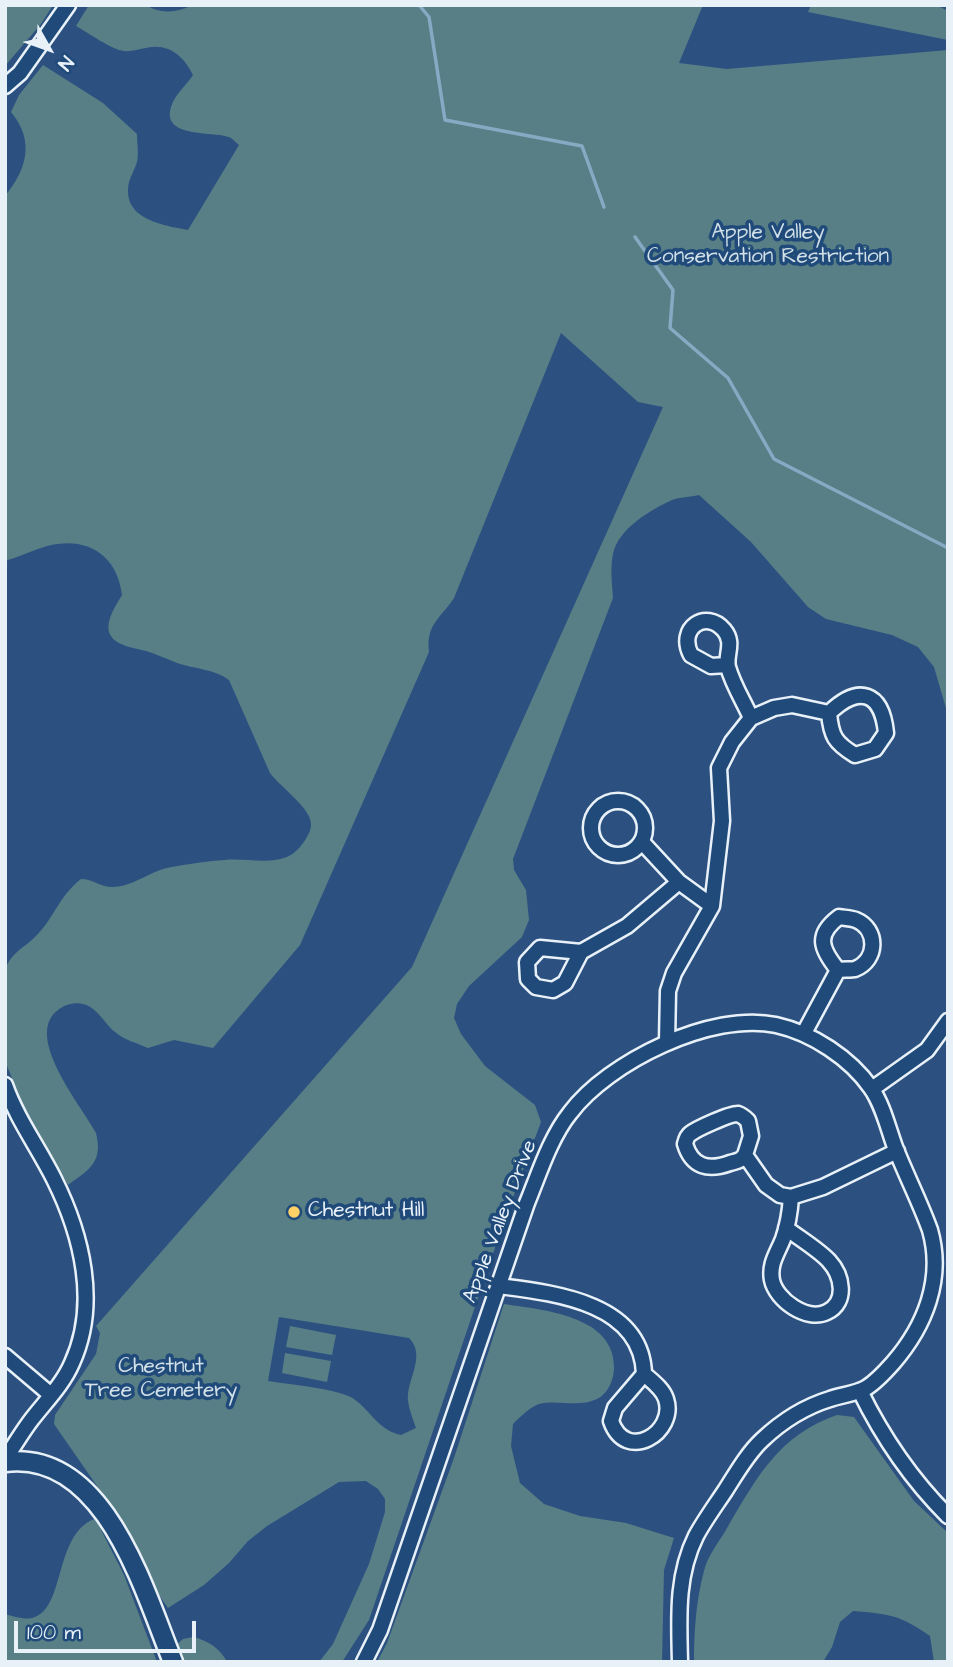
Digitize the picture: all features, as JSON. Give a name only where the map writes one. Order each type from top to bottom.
[{"type":"street","points":[[5,86],[20,73],[68,5]]},
{"type":"street","points":[[727,665],[751,719]]},
{"type":"street","points":[[858,695],[866,697],[874,700],[884,713],[886,733],[875,749],[855,755],[839,745],[831,729],[830,713],[844,699],[858,695]]},
{"type":"street","points":[[667,1042],[668,991],[674,973],[712,906],[722,821],[719,768],[732,742],[751,719],[774,708],[792,705],[830,713]]},
{"type":"street","points":[[642,842],[678,882],[712,906]]},
{"type":"street","points":[[581,951],[627,926],[678,882]]},
{"type":"street","points":[[804,1033],[838,970]]},
{"type":"street","name":"Apple Valley Drive","points":[[364,1662],[378,1636],[527,1203],[549,1150],[569,1114],[597,1084],[667,1042],[699,1031],[739,1024],[773,1024],[804,1033],[822,1043],[850,1065],[872,1089],[930,1230],[934,1252],[934,1278],[926,1312],[909,1341],[884,1373],[860,1391],[799,1411],[760,1441],[746,1459],[696,1536],[685,1567],[679,1600],[680,1662]]},
{"type":"street","points":[[872,1089],[927,1050],[946,1029]]},
{"type":"street","points":[[5,1085],[14,1108],[62,1196],[74,1228],[83,1269],[87,1309],[72,1365],[5,1461]]},
{"type":"street","points":[[738,1114],[748,1121],[750,1128],[749,1148],[745,1155],[741,1160],[710,1168],[688,1155],[684,1144],[689,1134],[738,1114]]},
{"type":"street","points":[[745,1155],[766,1185],[780,1195],[791,1197],[823,1187],[897,1151]]},
{"type":"street","points":[[786,1228],[825,1257],[838,1274],[841,1294],[827,1312],[816,1314],[799,1309],[776,1293],[772,1266],[786,1228],[791,1197]]},
{"type":"street","points":[[499,1286],[577,1301],[603,1310],[627,1330],[643,1357],[644,1374],[663,1393],[667,1406],[666,1414],[655,1434],[642,1442],[630,1442],[613,1427],[612,1415],[619,1401],[644,1374]]},
{"type":"street","points":[[5,1356],[51,1395]]},
{"type":"street","points":[[860,1391],[906,1469],[948,1516]]},
{"type":"street","points":[[5,1461],[35,1463],[73,1480],[90,1494],[124,1544],[173,1662]]},
{"type":"green space","points":[[5,5],[53,5],[41,24],[5,66]]},
{"type":"green space","points":[[89,5],[146,5],[169,11],[192,5],[703,5],[679,63],[727,69],[948,50],[948,715],[934,667],[918,647],[892,635],[826,619],[808,607],[751,542],[699,495],[663,504],[636,521],[621,536],[612,559],[613,598],[513,859],[514,870],[526,890],[529,920],[522,937],[469,986],[457,1004],[454,1018],[461,1034],[485,1066],[535,1105],[541,1122],[502,1227],[369,1620],[342,1662],[319,1662],[333,1644],[369,1564],[385,1512],[385,1499],[378,1489],[366,1481],[339,1482],[267,1526],[204,1585],[168,1608],[156,1591],[122,1522],[54,1424],[55,1415],[96,1354],[100,1333],[96,1326],[412,967],[663,407],[638,402],[561,333],[454,598],[432,628],[429,652],[300,945],[213,1048],[174,1040],[148,1048],[119,1035],[93,1009],[80,1003],[60,1008],[49,1022],[47,1036],[58,1071],[96,1133],[98,1143],[93,1164],[68,1185],[23,1105],[5,1061],[7,965],[10,960],[41,930],[67,893],[81,879],[108,887],[120,886],[156,871],[178,866],[225,860],[282,859],[300,847],[311,826],[302,805],[270,773],[229,680],[211,671],[177,663],[122,644],[111,636],[109,620],[122,595],[114,569],[97,551],[87,546],[61,544],[5,561],[5,196],[19,176],[25,155],[23,134],[11,112],[19,95],[43,65],[103,103],[137,134],[138,159],[129,182],[131,204],[146,218],[167,226],[188,230],[239,145],[231,138],[192,132],[174,125],[170,117],[171,107],[193,75],[180,56],[161,47],[119,50],[76,26]],"holes":[[[279,1317],[409,1338],[416,1352],[408,1393],[416,1428],[401,1435],[386,1429],[347,1395],[268,1381]]]},
{"type":"green space","points":[[811,5],[936,5],[948,11],[948,40],[808,12]]},
{"type":"green space","points":[[504,1304],[574,1318],[603,1336],[611,1350],[614,1372],[610,1386],[604,1394],[590,1402],[536,1405],[513,1424],[511,1446],[520,1483],[544,1504],[580,1516],[626,1523],[674,1538],[664,1570],[662,1662],[377,1662],[387,1643],[454,1458]]},
{"type":"green space","points":[[290,1326],[336,1335],[332,1355],[286,1347]]},
{"type":"green space","points":[[285,1353],[331,1361],[327,1382],[282,1373]]},
{"type":"green space","points":[[837,1415],[854,1417],[914,1501],[948,1533],[948,1662],[934,1662],[930,1636],[911,1624],[886,1615],[853,1611],[840,1622],[832,1647],[823,1662],[694,1662],[699,1594],[711,1554],[772,1460],[800,1434]]},
{"type":"green space","points":[[94,1519],[124,1575],[157,1662],[5,1662],[5,1614],[32,1618],[43,1612],[56,1588],[72,1541],[81,1528]]},
{"type":"green space","points":[[194,1637],[213,1646],[227,1662],[183,1662],[175,1646],[183,1639]]},
{"type":"waterway","points":[[419,5],[429,17],[445,120],[582,146],[604,207]]},
{"type":"waterway","points":[[635,237],[673,290],[670,328],[728,378],[774,459],[948,548]]},
{"type":"place","name":"Chestnut Hill","points":[[294,1212]]},
{"type":"park label","name":"Apple Valley Conservation Restriction","points":[[768,246]]},
{"type":"park label","name":"Chestnut Tree Cemetery","points":[[161,1380]]}]
